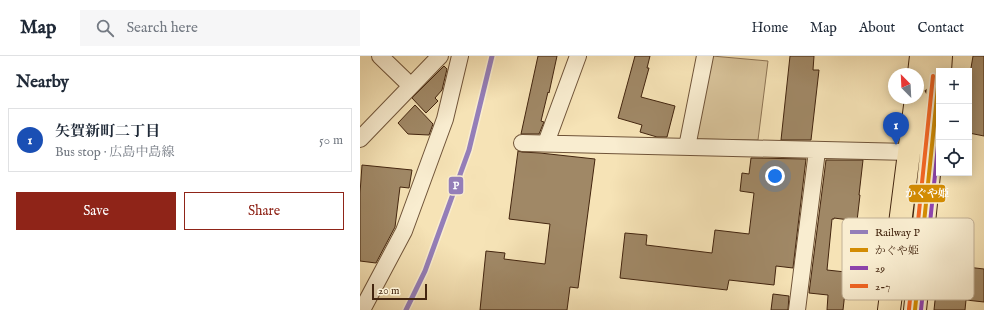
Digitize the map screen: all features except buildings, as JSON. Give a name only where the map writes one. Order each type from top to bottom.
[{"type":"main road","points":[[920,68],[922,56]]},
{"type":"main road","points":[[940,68],[941,56]]},
{"type":"main road","points":[[901,218],[915,104]]},
{"type":"main road","points":[[924,218],[936,104]]},
{"type":"main road","points":[[889,310],[890,300]]},
{"type":"main road","points":[[915,310],[916,300]]},
{"type":"street","points":[[380,56],[410,86]]},
{"type":"street","points":[[360,139],[440,56]]},
{"type":"street","points":[[362,310],[404,231],[445,119],[460,56]]},
{"type":"street","points":[[546,144],[578,56]]},
{"type":"street","points":[[687,147],[705,56]]},
{"type":"street","points":[[522,143],[909,152]]},
{"type":"street","points":[[797,310],[817,151]]},
{"type":"shaded area","points":[[712,56],[768,61],[758,140],[695,139]]},
{"type":"rail line","name":"P","points":[[406,310],[425,271],[469,150],[492,56]]},
{"type":"transit line","name":"2-7","points":[[918,218],[933,76]]},
{"type":"transit line","name":"かぐや姫","points":[[924,218],[936,104]]},
{"type":"transit line","name":"29","points":[[931,218],[939,140]]},
{"type":"transit line","name":"2-7","points":[[909,309],[910,300]]},
{"type":"transit line","name":"かぐや姫","points":[[915,310],[916,300]]},
{"type":"transit line","name":"29","points":[[921,310],[922,300]]},
{"type":"place","name":"矢賀新町二丁目","points":[[896,145]]}]
